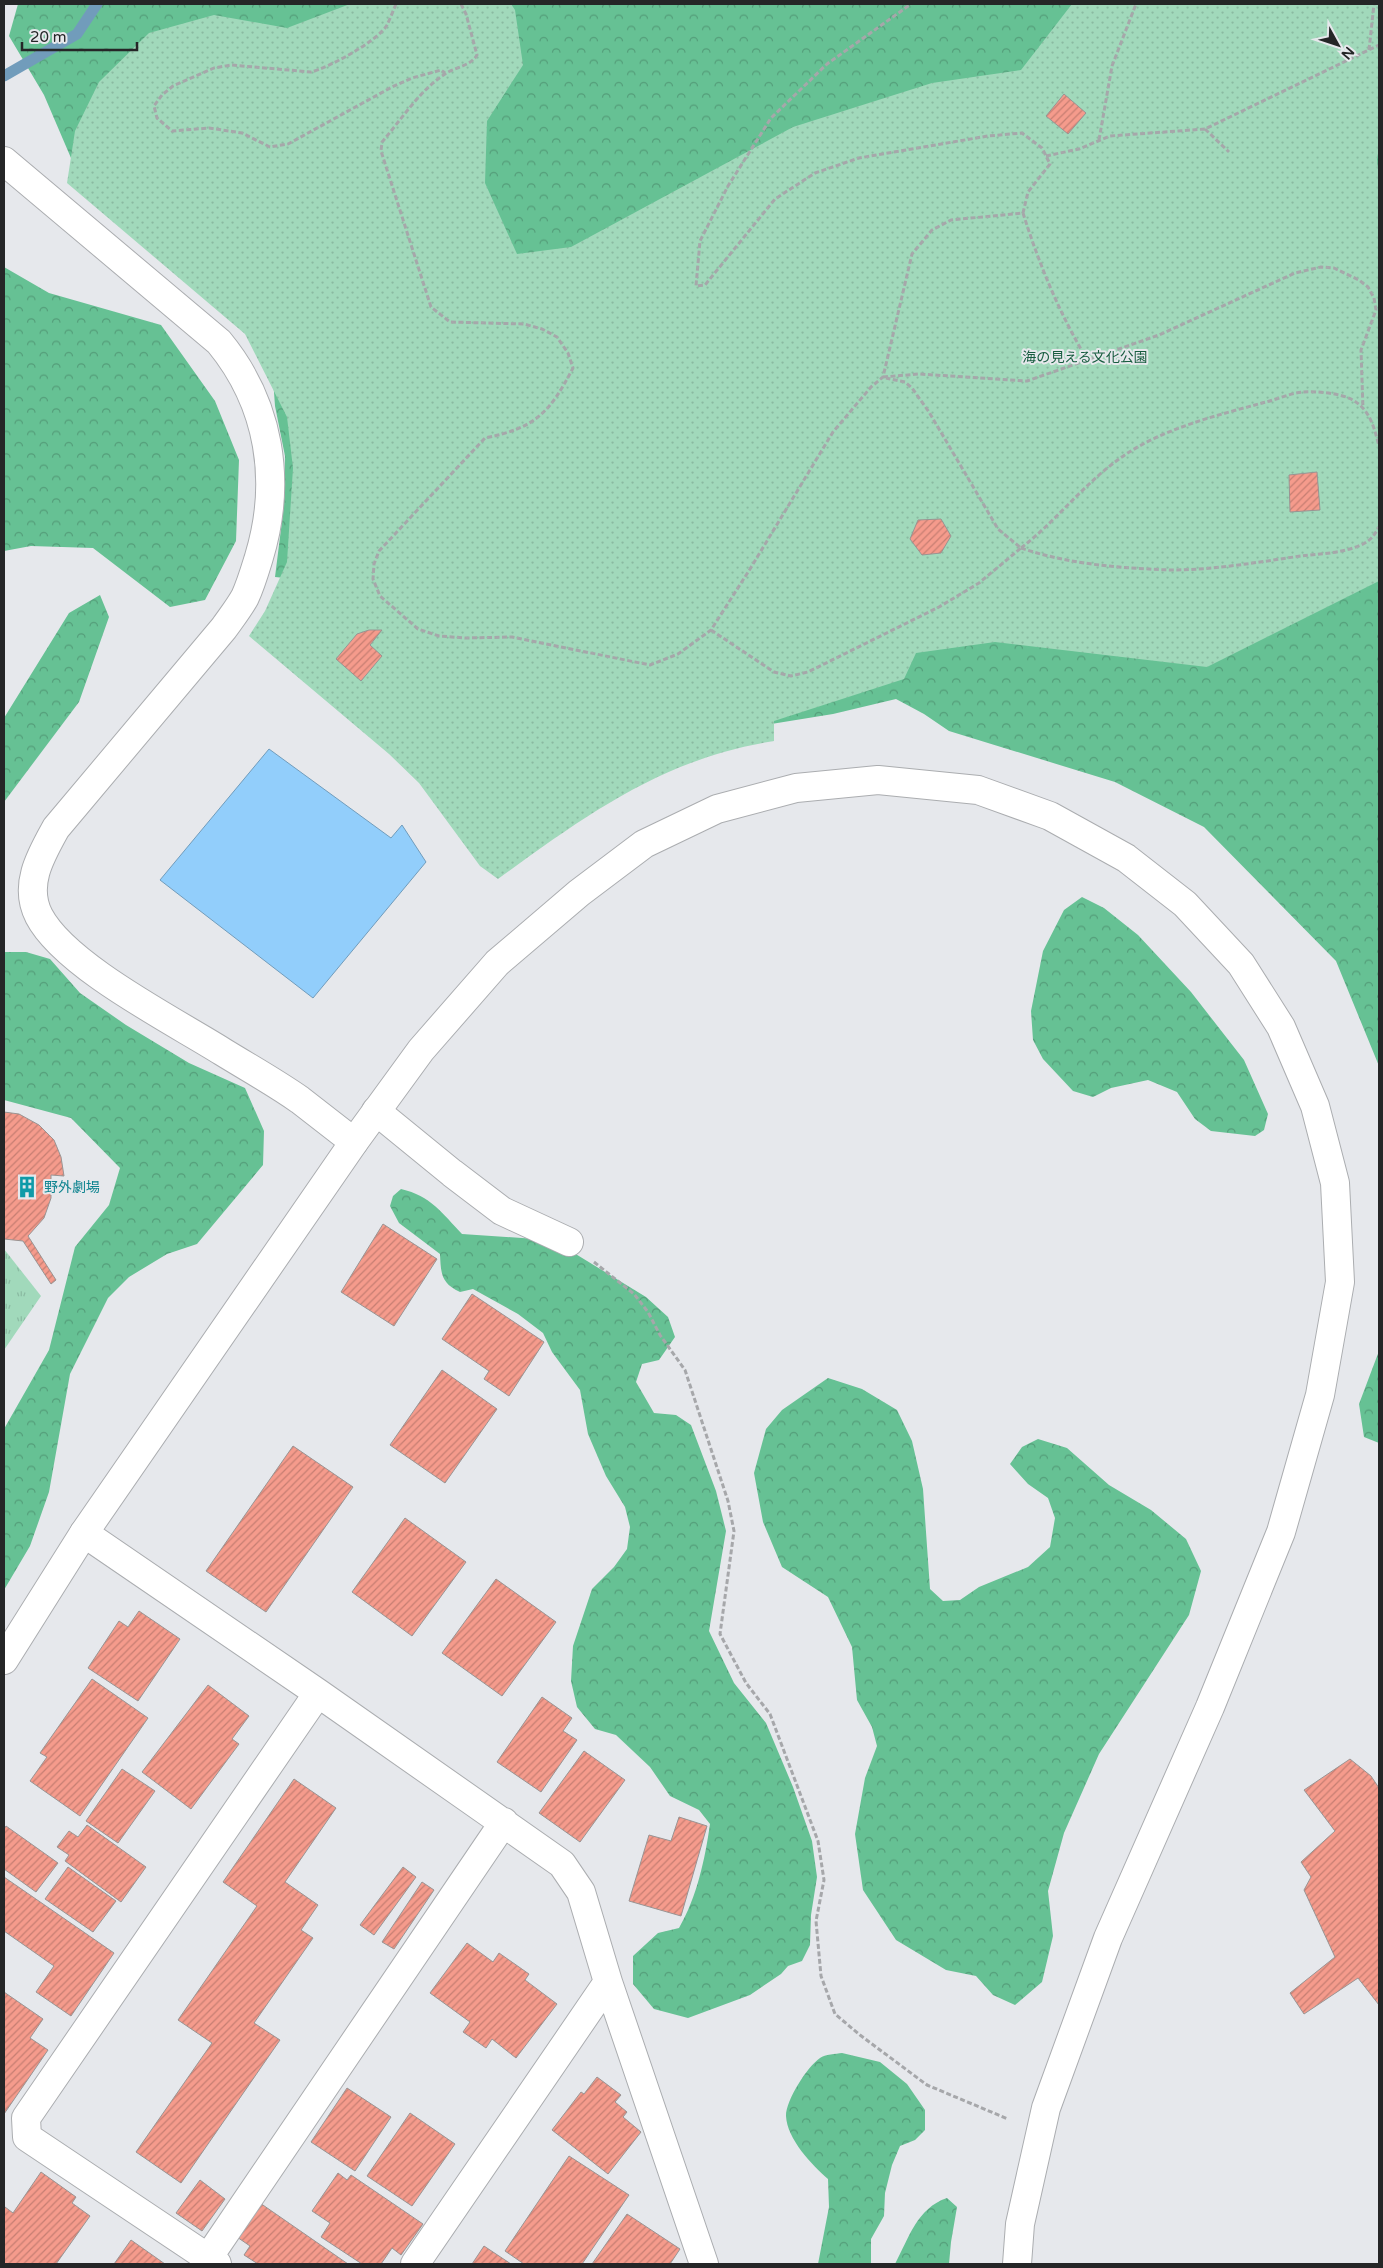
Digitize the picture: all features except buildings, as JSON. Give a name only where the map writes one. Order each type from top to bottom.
[{"type":"street","points":[[4,161],[219,342],[236,362],[248,384],[259,413],[270,457],[270,500],[265,537],[245,596],[224,628],[56,828],[40,856],[33,878],[34,896],[39,915],[48,930],[62,944],[108,982],[299,1099],[354,1142]]},
{"type":"street","points":[[4,1660],[84,1533],[354,1142],[421,1050],[497,963],[579,893],[644,844],[717,809],[796,788],[878,780],[978,790],[1050,816],[1126,858],[1185,904],[1240,964],[1282,1027],[1315,1106],[1335,1183],[1340,1282],[1320,1395],[1281,1532],[1210,1707],[1108,1938],[1046,2108],[1020,2224],[1017,2264]]},
{"type":"street","points":[[376,1112],[502,1211],[569,1242]]},
{"type":"street","points":[[84,1533],[554,1856],[576,1882],[581,1892],[608,1982],[704,2264]]},
{"type":"street","points":[[318,1693],[26,2118],[27,2137],[213,2261],[504,1822]]},
{"type":"street","points":[[415,2264],[608,1982]]},
{"type":"path","points":[[396,4],[386,26],[377,37],[323,69],[311,72],[231,65],[214,68],[173,86],[154,106],[157,118],[172,131],[209,128],[242,134],[270,148],[288,144],[412,78],[441,70],[445,73]]},
{"type":"path","points":[[461,4],[466,14],[477,54],[474,60],[445,73],[428,88],[382,142],[381,151],[431,307],[450,322],[524,324],[542,329],[557,337],[568,353],[573,368],[562,390],[547,410],[529,425],[505,434],[485,438],[379,551],[374,564],[373,580],[380,596],[418,629],[439,636],[466,638],[512,637],[650,665],[678,654],[710,630],[750,570],[833,432],[871,387],[883,377],[918,374],[1027,381],[1166,332],[1295,273],[1320,267],[1334,268],[1359,280],[1368,287],[1374,298],[1374,315],[1361,350],[1363,409]]},
{"type":"path","points":[[911,4],[827,64],[771,118],[728,186],[700,241],[696,286],[705,286],[775,199],[815,173],[859,158],[988,136],[1022,133],[1042,148],[1050,164],[1028,192],[1023,212],[1034,248],[1065,320],[1088,361]]},
{"type":"path","points":[[1099,140],[1112,66],[1136,4]]},
{"type":"path","points":[[1369,51],[1374,4]]},
{"type":"path","points":[[1046,156],[1079,149],[1110,136],[1205,129],[1379,45]]},
{"type":"path","points":[[1205,129],[1229,152]]},
{"type":"path","points":[[883,377],[912,254],[932,230],[951,220],[1023,212]]},
{"type":"path","points":[[883,377],[905,382],[912,388],[929,412],[998,529],[1021,548],[1039,554],[1084,563],[1176,570],[1247,564],[1331,552],[1359,546],[1373,539],[1379,527]]},
{"type":"path","points":[[710,630],[774,672],[791,676],[808,672],[939,607],[971,588],[1052,522],[1118,459],[1146,441],[1227,413],[1302,392],[1339,394],[1352,400],[1363,409],[1372,421],[1379,446]]},
{"type":"path","points":[[569,1242],[634,1294],[648,1312],[660,1335],[685,1370],[728,1501],[734,1531],[720,1634],[746,1683],[770,1714],[818,1841],[824,1880],[816,1921],[820,1976],[835,2014],[860,2036],[927,2085],[1008,2119]]},
{"type":"green space","name":"海の見える文化公園","points":[[18,4],[1379,4],[1379,1066],[1336,961],[1204,827],[1115,782],[949,731],[924,714],[896,699],[833,714],[752,727],[285,578],[275,577],[284,505],[285,456],[275,406],[272,365],[296,363],[80,179],[44,95],[9,36]]},
{"type":"green space","name":"海の見える文化公園","points":[[350,4],[511,4],[515,10],[523,65],[487,121],[485,183],[517,254],[571,247],[793,127],[932,83],[1021,70],[1072,4],[1379,4],[1379,148],[1377,159],[1379,179],[1379,581],[1207,667],[995,642],[916,653],[904,679],[774,721],[774,741],[734,749],[662,775],[628,792],[595,812],[498,879],[480,866],[419,783],[389,754],[249,636],[265,611],[287,562],[293,468],[287,417],[245,334],[67,183],[75,131],[99,82],[149,33],[214,15],[287,28]]},
{"type":"green space","points":[[4,267],[49,293],[161,325],[215,401],[239,460],[236,541],[205,600],[170,607],[93,548],[31,546],[4,551]]},
{"type":"green space","points":[[100,595],[109,617],[79,702],[4,802],[4,718],[69,613]]},
{"type":"green space","points":[[1082,897],[1104,908],[1138,935],[1191,992],[1244,1060],[1268,1114],[1264,1130],[1255,1136],[1211,1131],[1195,1119],[1177,1092],[1148,1080],[1111,1088],[1093,1097],[1073,1091],[1043,1059],[1033,1040],[1031,1011],[1043,951],[1064,910]]},
{"type":"green space","points":[[4,952],[26,952],[50,959],[80,993],[126,1025],[189,1063],[245,1088],[264,1131],[263,1165],[197,1244],[167,1254],[129,1277],[108,1298],[70,1374],[49,1492],[30,1546],[4,1590],[4,1429],[49,1350],[75,1247],[109,1205],[120,1168],[71,1118],[4,1100]]},
{"type":"green space","points":[[401,1189],[420,1196],[435,1206],[462,1234],[536,1239],[574,1253],[646,1297],[668,1317],[675,1337],[659,1360],[642,1364],[636,1382],[654,1413],[676,1415],[691,1425],[716,1491],[726,1531],[709,1631],[734,1683],[766,1723],[793,1787],[812,1841],[817,1877],[811,1915],[810,1945],[802,1961],[788,1966],[781,1974],[750,1995],[688,2018],[654,2009],[633,1984],[633,1956],[658,1933],[679,1928],[691,1904],[706,1851],[710,1824],[699,1810],[670,1796],[650,1767],[616,1735],[595,1729],[577,1707],[571,1681],[573,1646],[592,1589],[614,1567],[627,1549],[630,1527],[625,1507],[606,1476],[588,1434],[580,1390],[552,1352],[543,1333],[518,1314],[473,1289],[460,1292],[449,1285],[443,1277],[440,1254],[399,1223],[390,1206],[393,1196]]},
{"type":"green space","points":[[4,1249],[41,1296],[4,1350]]},
{"type":"green space","points":[[1379,1351],[1379,1443],[1364,1437],[1359,1404]]},
{"type":"green space","points":[[828,1378],[862,1389],[897,1410],[912,1441],[923,1489],[930,1589],[943,1601],[960,1600],[979,1587],[1028,1567],[1050,1547],[1055,1518],[1048,1498],[1028,1484],[1010,1464],[1022,1447],[1038,1439],[1067,1448],[1109,1485],[1151,1510],[1186,1539],[1201,1571],[1189,1615],[1099,1754],[1064,1833],[1048,1891],[1053,1936],[1042,1982],[1015,2005],[993,1995],[976,1976],[946,1970],[896,1940],[863,1890],[855,1834],[865,1778],[877,1746],[872,1727],[857,1700],[852,1647],[828,1597],[782,1567],[763,1522],[754,1473],[766,1429],[782,1410]]},
{"type":"green space","points":[[842,2053],[880,2062],[907,2084],[925,2110],[925,2130],[915,2140],[900,2146],[892,2165],[885,2193],[884,2216],[871,2239],[871,2264],[818,2264],[829,2207],[828,2179],[801,2151],[787,2125],[786,2116],[789,2101],[809,2069],[822,2057]]},
{"type":"green space","points":[[947,2198],[957,2207],[949,2264],[895,2264],[921,2216],[928,2209]]},
{"type":"water","points":[[269,749],[391,838],[402,825],[426,862],[313,998],[160,880]]},
{"type":"waterway","points":[[4,76],[77,34],[97,4]]},
{"type":"place","name":"野外劇場","points":[[27,1187]]}]
